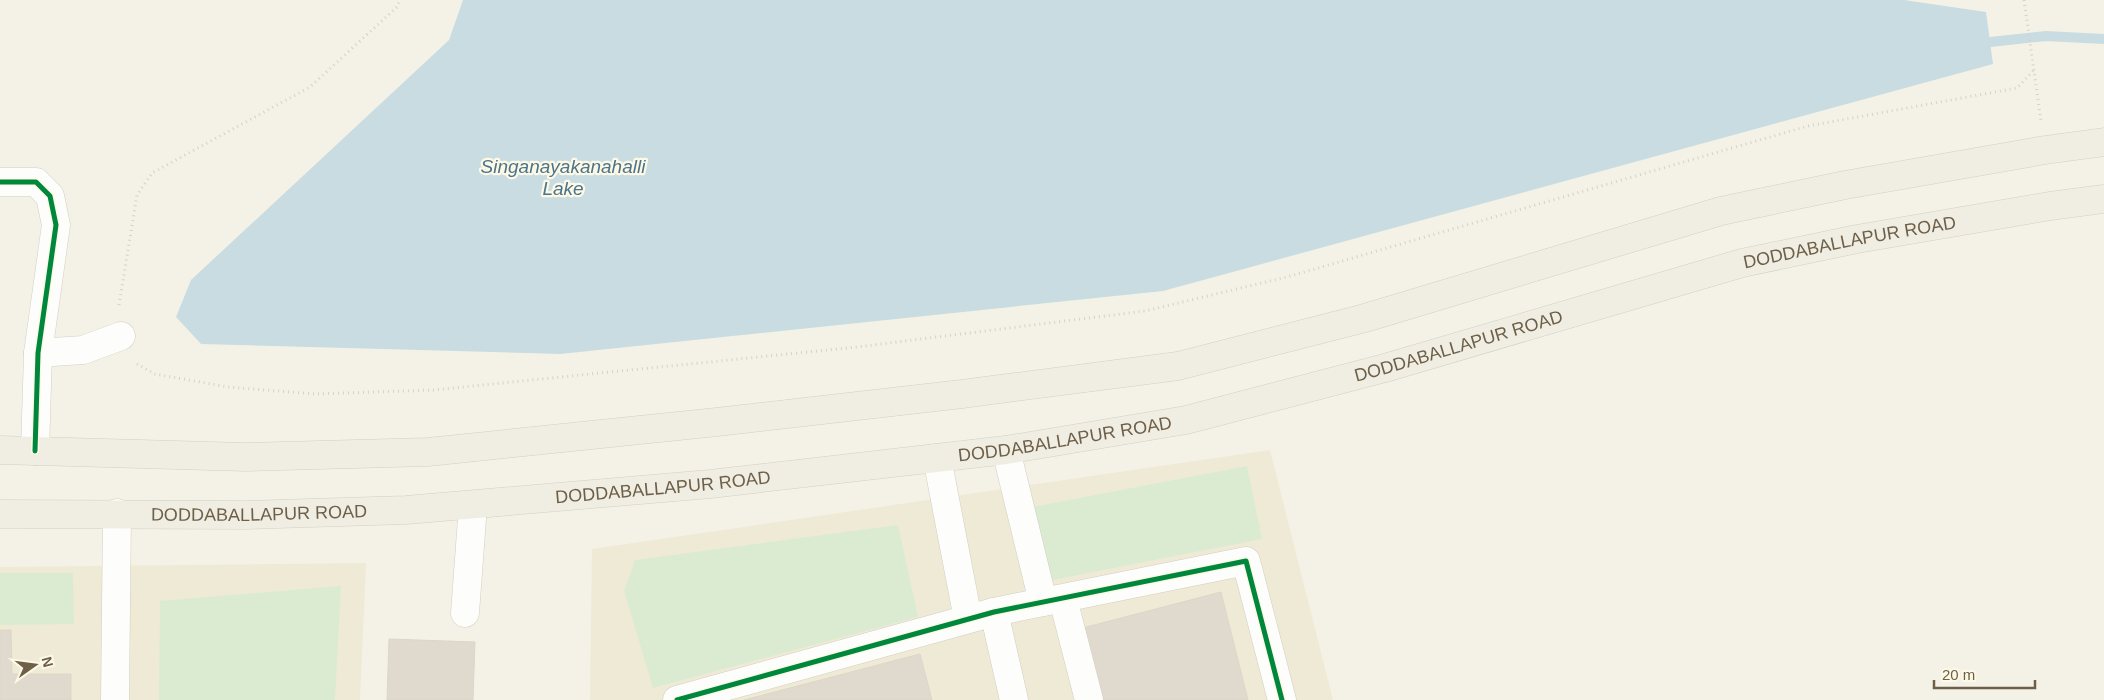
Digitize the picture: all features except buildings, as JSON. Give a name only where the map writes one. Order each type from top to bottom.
[{"type":"main road","points":[[0,450],[246,457],[428,452],[727,421],[1178,366],[1365,318],[1721,211],[1854,184],[2046,150],[2104,142]]},
{"type":"main road","name":"DODDABALLAPUR ROAD","points":[[0,514],[244,515],[406,510],[710,484],[1006,450],[1186,420],[1385,368],[1742,263],[1857,239],[2050,206],[2104,199]]},
{"type":"street","points":[[0,182],[36,182],[50,196],[56,225],[38,353],[35,451]]},
{"type":"street","points":[[38,353],[83,350],[121,336]]},
{"type":"street","points":[[1006,450],[1053,600],[1089,700]]},
{"type":"street","points":[[937,458],[968,619]]},
{"type":"street","points":[[465,613],[473,504]]},
{"type":"street","points":[[115,700],[117,513]]},
{"type":"street","points":[[677,700],[994,612],[1246,561],[1282,700]]},
{"type":"street","points":[[994,612],[1014,700]]},
{"type":"path","points":[[400,0],[397,6],[310,87],[152,173],[137,196],[117,313],[121,336],[132,361],[155,374],[228,387],[315,394],[433,390],[847,348],[1145,311],[1287,277],[1808,126],[2017,88],[2034,70]]},
{"type":"path","points":[[2024,0],[2039,100]]},
{"type":"shaded area","points":[[1270,450],[1333,700],[590,700],[592,549]]},
{"type":"shaded area","points":[[366,563],[360,700],[0,700],[0,567]]},
{"type":"green space","points":[[1247,466],[1262,539],[1037,583],[1022,509]]},
{"type":"green space","points":[[898,525],[918,617],[653,688],[624,591],[635,560]]},
{"type":"green space","points":[[0,573],[73,573],[74,624],[0,625]]},
{"type":"green space","points":[[341,586],[335,700],[159,700],[160,601]]},
{"type":"water","name":"Singanayakanahalli Lake","points":[[463,0],[1904,0],[1986,12],[1993,64],[1163,291],[560,354],[201,344],[176,317],[191,280],[449,40]]},
{"type":"waterway","points":[[1990,42],[2046,36],[2104,39]]},
{"type":"cycle path","points":[[0,182],[36,182],[50,196],[56,225],[38,353],[35,451]]},
{"type":"cycle path","points":[[677,700],[994,612],[1246,561],[1282,700]]}]
